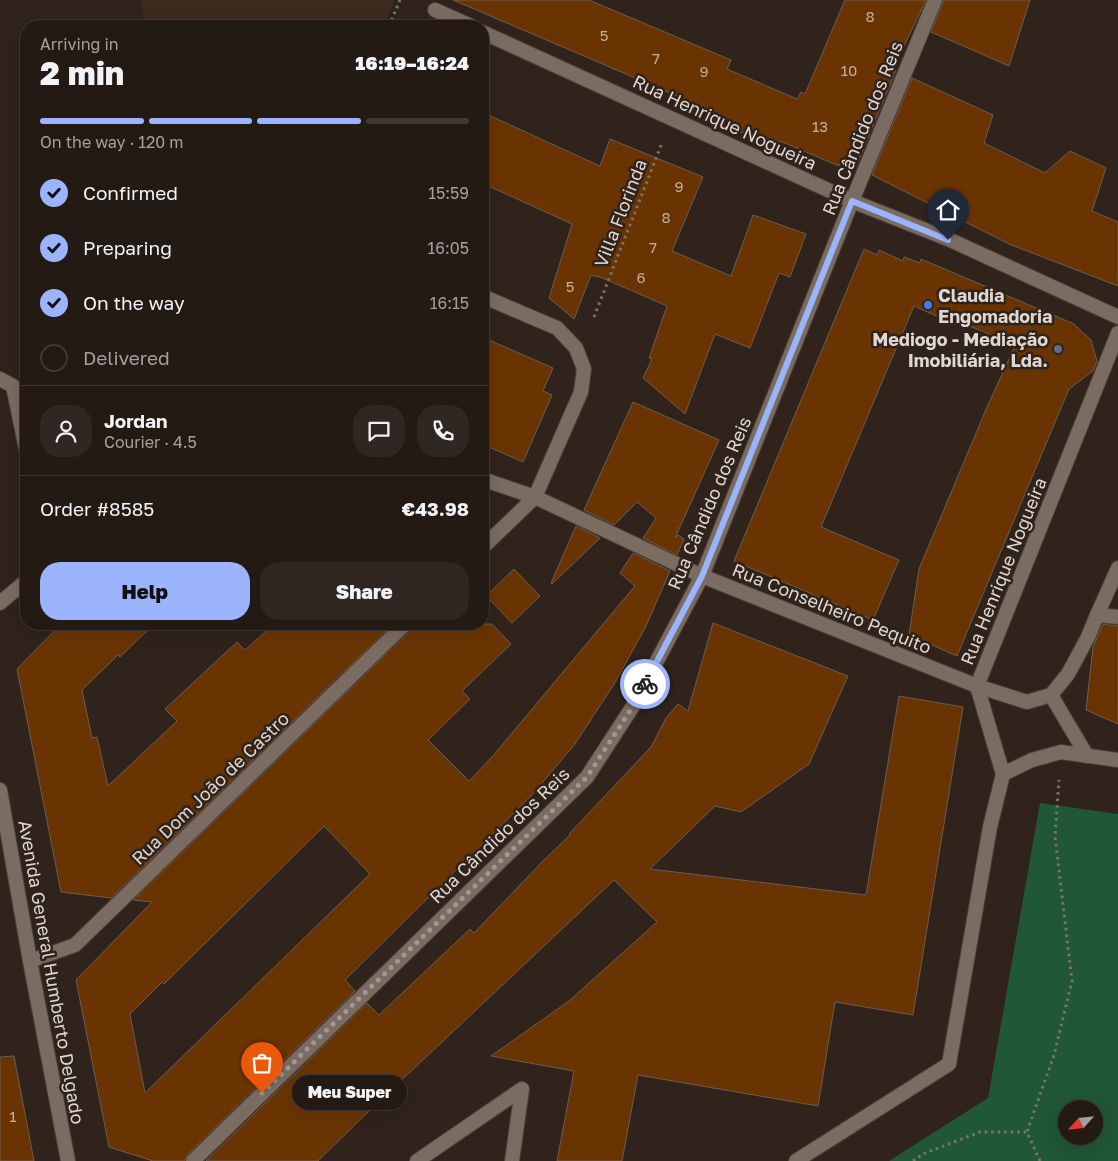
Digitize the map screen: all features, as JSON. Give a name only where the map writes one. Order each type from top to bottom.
[{"type":"street","name":"Rua Cândido dos Reis","points":[[193,1161],[587,777],[633,706],[702,576],[934,0]]},
{"type":"street","points":[[435,10],[458,20]]},
{"type":"street","name":"Rua Henrique Nogueira","points":[[489,35],[852,201],[948,240],[1118,317]]},
{"type":"street","points":[[489,299],[557,328],[576,348],[584,369],[581,392],[535,497],[489,541]]},
{"type":"street","name":"Rua Henrique Nogueira","points":[[1003,774],[977,686],[1118,333]]},
{"type":"street","points":[[0,379],[14,386],[20,418]]},
{"type":"street","name":"Rua Conselheiro Pequito","points":[[489,481],[535,497],[702,576],[977,686],[1027,702],[1050,695]]},
{"type":"street","points":[[1087,756],[1050,695],[1068,674],[1088,638],[1118,568]]},
{"type":"street","points":[[0,603],[20,586]]},
{"type":"street","points":[[1097,615],[1118,617]]},
{"type":"street","name":"Rua Dom João de Castro","points":[[30,961],[75,945],[399,630]]},
{"type":"street","points":[[796,1161],[949,1064],[990,827],[1003,774],[1032,760],[1061,752],[1118,760]]},
{"type":"street","name":"Avenida General Humberto Delgado","points":[[0,790],[68,1161]]},
{"type":"street","points":[[417,1161],[522,1089],[512,1161]]},
{"type":"path","points":[[392,20],[400,0]]},
{"type":"path","name":"Villa Florinda","points":[[594,317],[672,118]]},
{"type":"path","points":[[1040,1161],[1027,1132],[1054,1055],[1072,981],[1055,836],[1061,752]]},
{"type":"path","points":[[913,1161],[923,1154],[980,1132],[1027,1132]]},
{"type":"shaded area","points":[[141,0],[395,0],[387,20],[145,20]]},
{"type":"green space","points":[[1040,803],[1118,814],[1118,1161],[889,1161],[988,1098]]},
{"type":"building","points":[[453,0],[589,0],[731,60],[727,69],[797,99],[801,92],[805,94],[845,0],[926,0],[893,69],[896,70],[856,167],[841,160],[839,166],[780,141],[777,147],[707,118],[710,110]]},
{"type":"building","points":[[944,0],[1030,0],[1009,66],[931,32]]},
{"type":"building","points":[[912,78],[993,115],[984,143],[1045,173],[1070,151],[1106,168],[1092,211],[1118,222],[1118,286],[1009,244],[872,175]]},
{"type":"building","points":[[489,115],[600,166],[610,139],[703,177],[672,251],[731,276],[753,215],[806,234],[790,277],[779,273],[750,348],[715,334],[685,414],[643,378],[652,359],[649,358],[667,306],[598,276],[591,275],[574,319],[549,298],[572,224],[489,186]]},
{"type":"building","points":[[864,249],[877,255],[879,250],[903,261],[904,257],[920,263],[921,259],[1074,324],[1091,340],[1097,361],[1093,371],[1069,389],[957,656],[909,635],[919,569],[987,407],[1015,346],[989,334],[943,315],[941,318],[914,306],[821,527],[899,560],[873,620],[734,561]]},
{"type":"building","points":[[489,340],[553,368],[543,391],[552,395],[523,462],[489,447]]},
{"type":"building","points":[[633,402],[719,440],[675,538],[678,535],[684,539],[677,555],[643,538],[656,518],[637,502],[614,525],[584,510]]},
{"type":"building","points":[[576,526],[600,538],[552,584],[551,583]]},
{"type":"building","points":[[633,553],[670,571],[646,626],[616,681],[575,744],[531,796],[345,980],[355,991],[187,1155],[184,1161],[153,1161],[109,1147],[76,980],[152,902],[133,900],[411,630],[489,630],[489,624],[492,624],[511,644],[462,691],[470,699],[428,740],[469,781],[492,757],[635,586],[620,573]],"holes":[[[324,826],[370,874],[145,1093],[130,1014],[162,982],[164,984]]]},
{"type":"building","points":[[514,569],[540,596],[512,623],[489,599],[489,593]]},
{"type":"building","points":[[713,623],[848,676],[809,764],[741,812],[715,806],[650,869],[866,895],[899,696],[963,707],[913,1015],[835,1002],[818,1106],[638,1075],[622,1161],[557,1161],[574,1071],[491,1056],[569,1001],[657,922],[614,880],[318,1161],[206,1161],[367,1003],[379,1015],[470,929],[474,933],[570,835],[651,747],[666,718],[678,704],[688,711]]},
{"type":"building","points":[[1103,624],[1118,626],[1118,724],[1086,710],[1093,647]]},
{"type":"building","points":[[55,630],[148,630],[120,657],[118,655],[82,690],[92,738],[97,737],[108,786],[177,721],[165,709],[237,642],[245,650],[267,630],[387,630],[111,898],[61,892],[17,669]]},
{"type":"building","points":[[14,1056],[34,1161],[0,1161],[0,1057]]},
{"type":"way so far","points":[[262,1093],[587,777],[645,684]]},
{"type":"place","name":"Claudia Engomadoria","points":[[928,305]]},
{"type":"place","name":"Mediogo - Mediação Imobiliária, Lda.","points":[[1058,349]]},
{"type":"place","name":"Meu Super","points":[[262,1093]]},
{"type":"route","points":[[645,684],[702,576],[852,201],[948,240]]}]
